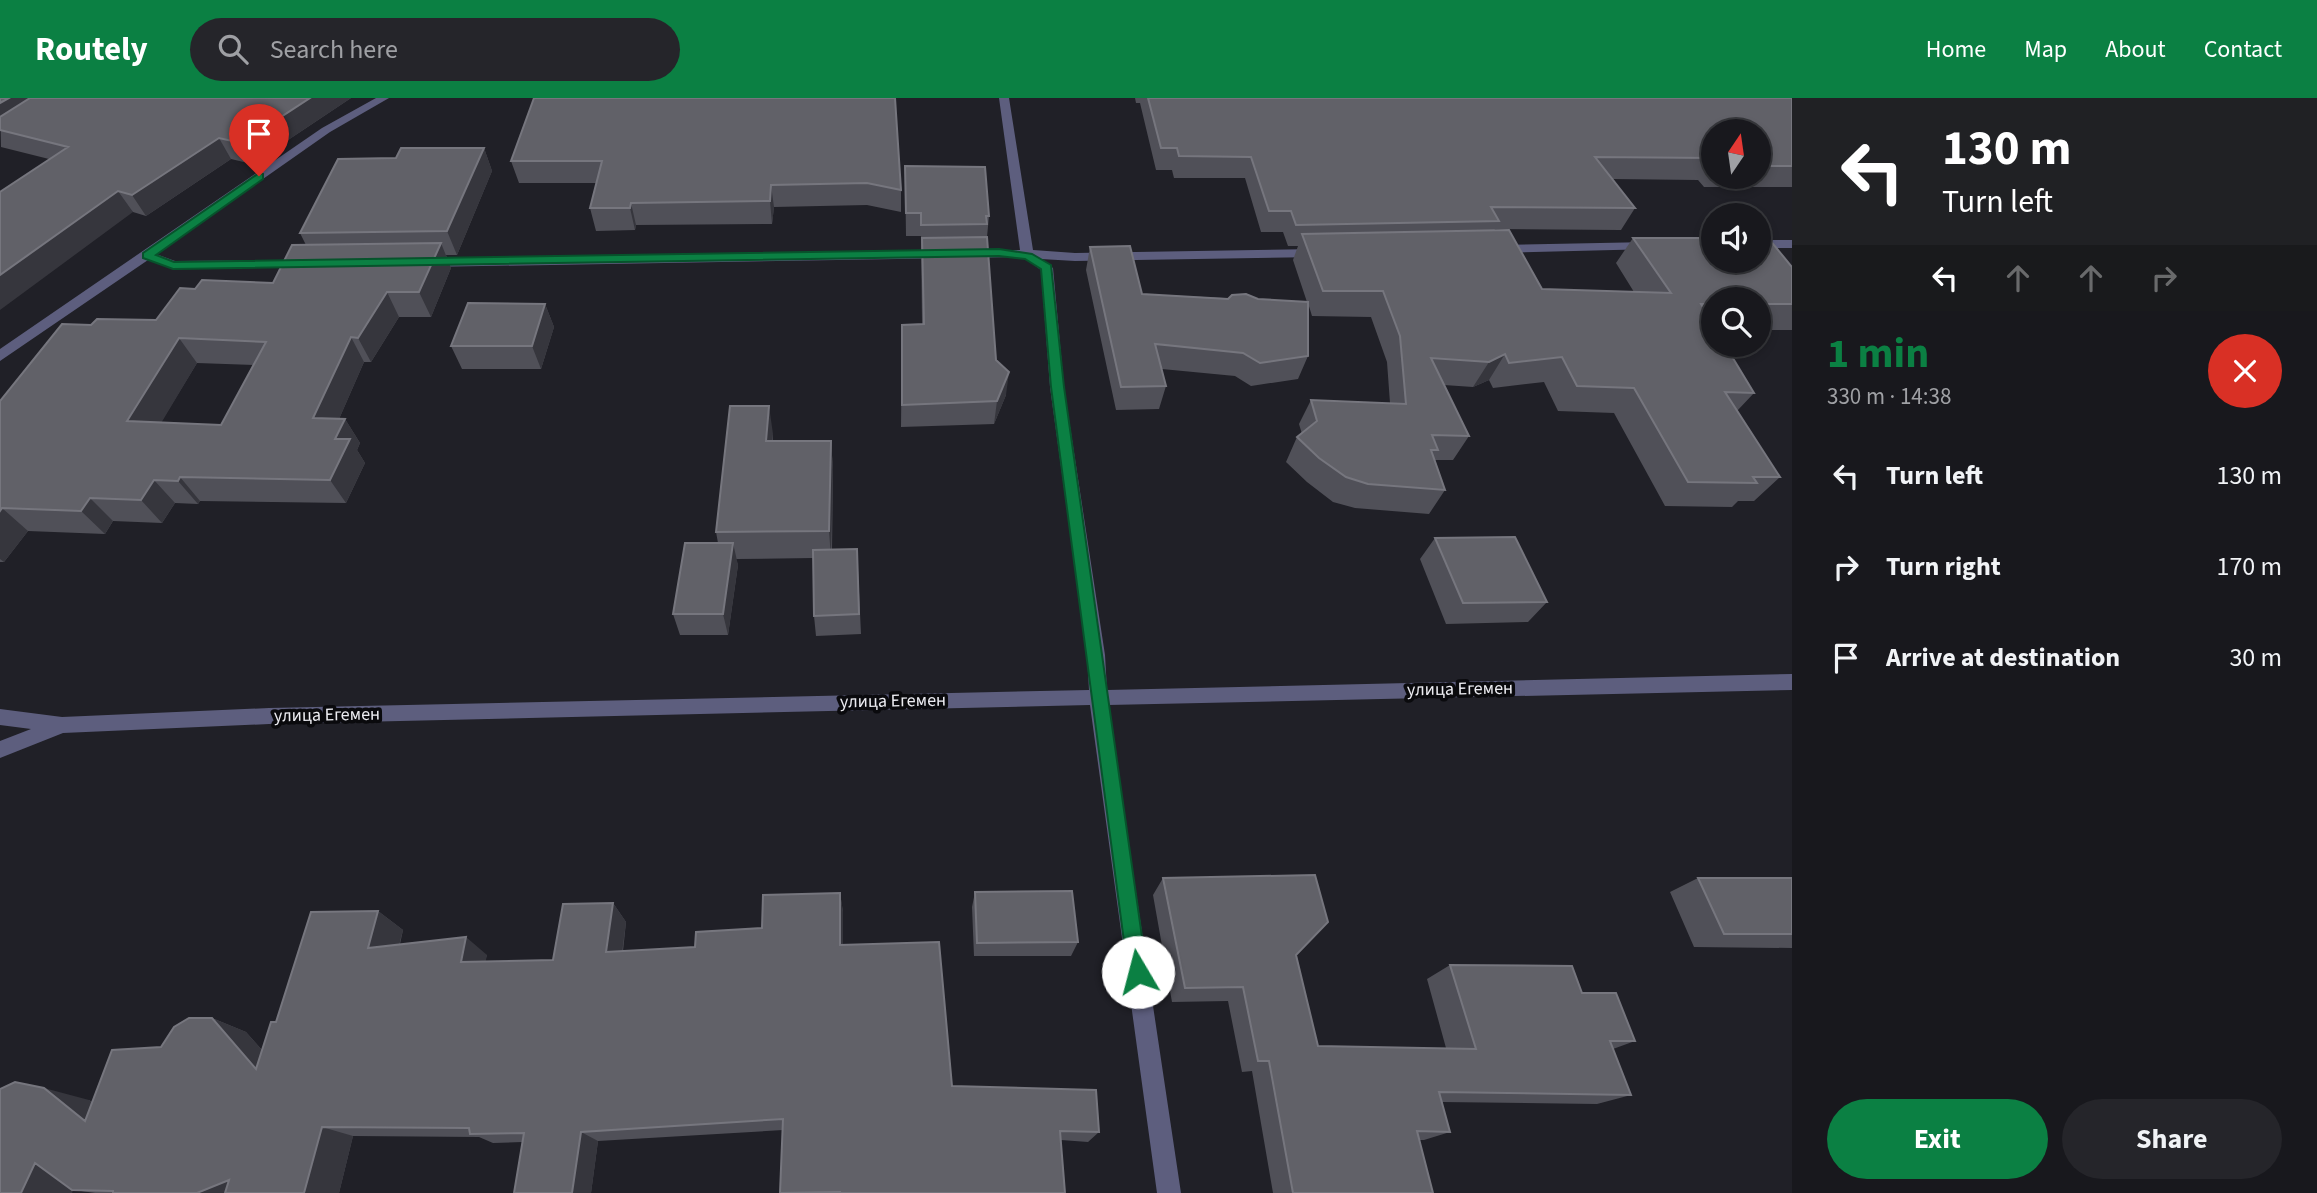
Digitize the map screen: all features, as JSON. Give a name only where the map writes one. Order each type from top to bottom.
[{"type":"street","points":[[0,356],[326,130],[384,98]]},
{"type":"street","points":[[1004,98],[1020,219],[1028,256],[1047,268],[1057,387],[1169,1193]]},
{"type":"street","points":[[1771,244],[1792,244]]},
{"type":"street","points":[[1477,250],[1658,246]]},
{"type":"street","points":[[418,263],[999,252],[1028,256],[1339,252]]},
{"type":"street","points":[[147,256],[173,265],[322,264]]},
{"type":"street","name":"улица Егемен","points":[[0,750],[62,725],[269,716],[1792,682]]},
{"type":"street","points":[[0,717],[62,725]]},
{"type":"building","points":[[30,98],[310,98],[241,143],[219,138],[132,195],[118,191],[0,275],[0,192],[68,147],[0,130],[0,117]]},
{"type":"building","points":[[534,98],[895,98],[901,190],[867,183],[771,185],[770,201],[631,203],[630,208],[590,208],[602,161],[511,161]]},
{"type":"building","points":[[1148,98],[1792,98],[1792,166],[1771,166],[1771,119],[1701,119],[1701,158],[1595,157],[1635,208],[1491,207],[1499,221],[1296,225],[1291,211],[1269,211],[1251,157],[1179,156],[1177,148],[1161,148]]},
{"type":"building","points":[[401,148],[484,148],[447,231],[300,233],[338,159],[396,158]]},
{"type":"building","points":[[905,166],[985,167],[989,216],[986,216],[987,224],[921,225],[921,213],[906,213]]},
{"type":"building","points":[[1509,230],[1542,289],[1671,293],[1633,238],[1701,238],[1701,273],[1771,273],[1771,241],[1792,267],[1792,304],[1771,304],[1771,287],[1701,287],[1701,357],[1732,357],[1754,393],[1725,392],[1780,477],[1753,477],[1757,483],[1688,482],[1634,388],[1577,386],[1562,357],[1509,363],[1505,354],[1489,362],[1431,358],[1469,436],[1432,435],[1438,450],[1431,450],[1445,490],[1368,484],[1346,477],[1319,458],[1297,437],[1317,421],[1311,400],[1406,404],[1400,336],[1383,291],[1323,291],[1302,234]]},
{"type":"building","points":[[987,237],[996,360],[1009,372],[997,401],[902,405],[902,325],[924,324],[922,238]]},
{"type":"building","points":[[441,243],[419,292],[387,292],[358,338],[351,337],[313,418],[345,419],[335,439],[350,439],[330,480],[180,477],[178,481],[154,480],[141,500],[90,498],[81,511],[2,508],[0,511],[0,401],[62,324],[91,325],[97,319],[156,320],[180,288],[195,289],[202,280],[273,283],[292,245]],"holes":[[[179,338],[266,342],[221,425],[127,421]]]},
{"type":"building","points":[[1130,246],[1142,294],[1228,299],[1232,295],[1246,294],[1258,299],[1308,302],[1308,356],[1260,363],[1243,353],[1155,344],[1166,386],[1121,387],[1090,247]]},
{"type":"building","points":[[468,303],[545,304],[532,346],[451,346]]},
{"type":"building","points":[[730,406],[769,406],[766,441],[831,441],[829,531],[716,532]]},
{"type":"building","points":[[1515,537],[1547,602],[1463,603],[1435,538]]},
{"type":"building","points":[[685,543],[733,543],[723,614],[673,614]]},
{"type":"building","points":[[857,549],[859,614],[814,616],[813,550]]},
{"type":"building","points":[[1315,875],[1328,922],[1296,955],[1318,1046],[1476,1049],[1450,965],[1572,966],[1582,993],[1616,993],[1635,1041],[1610,1041],[1631,1095],[1439,1092],[1450,1132],[1417,1131],[1433,1193],[1293,1193],[1269,1061],[1258,1061],[1243,987],[1185,988],[1163,878]]},
{"type":"building","points":[[1698,878],[1792,878],[1792,934],[1724,934]]},
{"type":"building","points":[[1072,891],[1078,942],[977,943],[975,892]]},
{"type":"building","points":[[840,893],[840,945],[939,942],[952,1086],[1096,1090],[1099,1132],[1060,1131],[1065,1193],[780,1193],[783,1119],[581,1132],[572,1193],[514,1193],[524,1133],[470,1134],[469,1128],[322,1127],[304,1193],[225,1193],[229,1180],[197,1193],[72,1190],[35,1163],[21,1193],[0,1193],[0,1089],[15,1082],[44,1088],[85,1121],[112,1050],[161,1047],[174,1027],[189,1018],[212,1018],[256,1069],[271,1022],[276,1022],[311,912],[378,911],[368,948],[466,937],[461,962],[553,960],[563,904],[613,903],[606,952],[695,947],[696,932],[762,928],[763,895]]},
{"type":"route","points":[[259,176],[147,256],[173,265],[999,252],[1028,256],[1047,268],[1057,387],[1138,972]]}]
